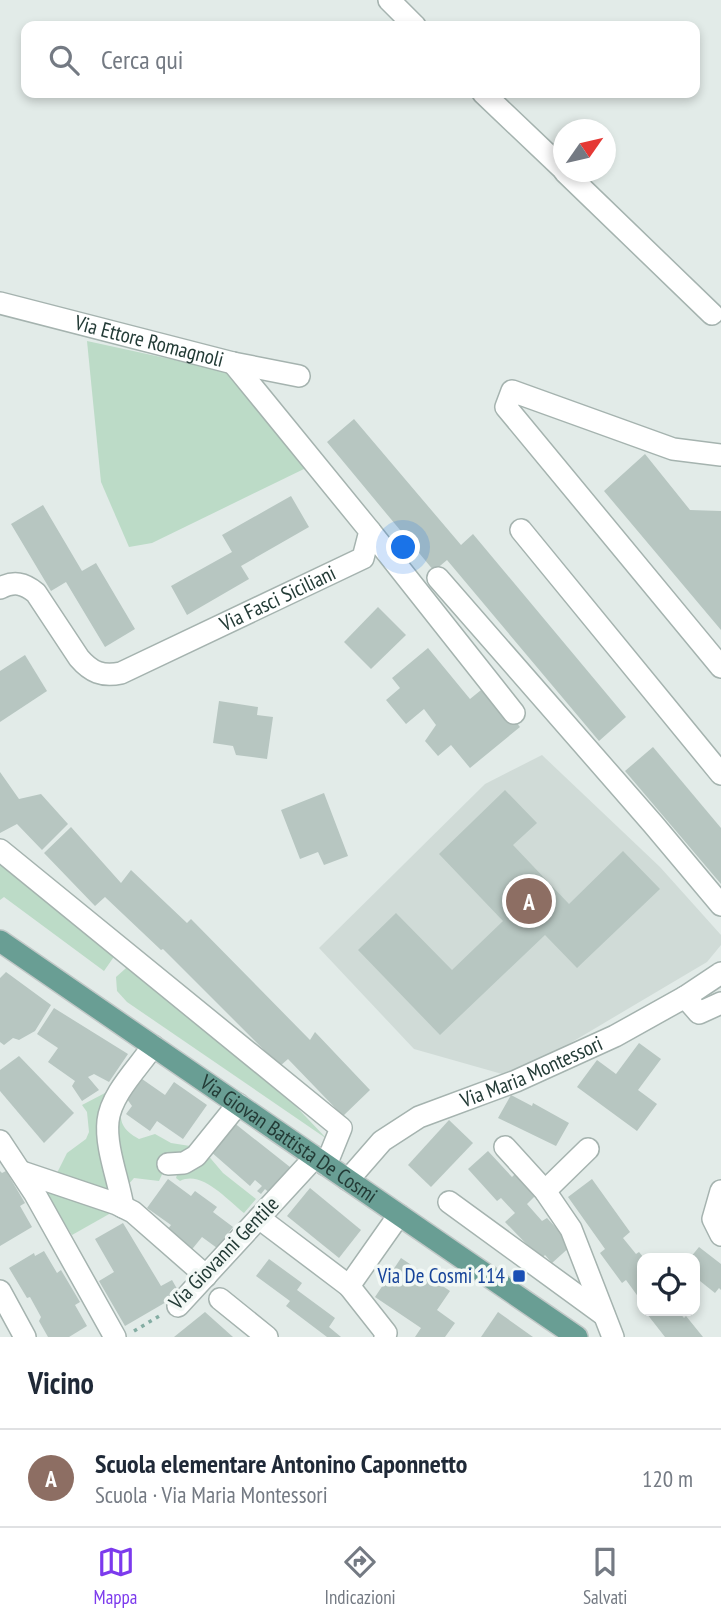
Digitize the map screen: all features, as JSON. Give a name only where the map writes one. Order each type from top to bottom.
[{"type":"main road","name":"Via Giovan Battista De Cosmi","points":[[0,941],[577,1337]]},
{"type":"street","points":[[389,0],[410,21]]},
{"type":"street","points":[[488,98],[553,160]]},
{"type":"street","points":[[575,182],[712,314]]},
{"type":"street","name":"Via Ettore Romagnoli","points":[[0,303],[233,363],[299,376]]},
{"type":"street","points":[[233,363],[514,713]]},
{"type":"street","points":[[721,455],[673,449],[512,391],[506,407],[721,667]]},
{"type":"street","points":[[521,530],[721,774]]},
{"type":"street","name":"Via Fasci Siciliani","points":[[0,588],[16,583],[28,586],[36,593],[86,667],[106,676],[121,673],[363,558],[370,531]]},
{"type":"street","points":[[438,578],[721,905]]},
{"type":"street","points":[[0,850],[341,1128],[320,1161]]},
{"type":"street","name":"Via Maria Montessori","points":[[348,1180],[382,1141],[419,1117],[516,1081],[615,1036],[685,997],[721,973]]},
{"type":"street","points":[[685,997],[699,1013],[721,1003]]},
{"type":"street","points":[[124,1207],[112,1158],[108,1121],[114,1101],[153,1046]]},
{"type":"street","points":[[168,1164],[184,1163],[196,1156],[238,1104]]},
{"type":"street","points":[[0,1141],[22,1172],[115,1337]]},
{"type":"street","points":[[505,1147],[545,1191],[571,1229],[613,1337]]},
{"type":"street","points":[[545,1191],[588,1149]]},
{"type":"street","name":"Via Giovanni Gentile","points":[[178,1306],[259,1217],[320,1161]]},
{"type":"street","points":[[22,1172],[133,1212],[205,1276]]},
{"type":"street","points":[[721,1191],[713,1219],[721,1235]]},
{"type":"street","points":[[449,1202],[604,1315]]},
{"type":"street","points":[[349,1286],[399,1215]]},
{"type":"street","points":[[259,1217],[349,1286],[386,1333],[385,1337]]},
{"type":"street","points":[[0,1291],[25,1337]]},
{"type":"street","points":[[220,1299],[267,1337]]},
{"type":"path","name":"Via Giovanni Gentile","points":[[123,1337],[178,1306]]},
{"type":"shaded area","points":[[542,755],[660,867],[721,935],[721,945],[707,962],[513,1077],[414,1049],[319,948],[485,784]]},
{"type":"green space","points":[[87,341],[230,372],[306,468],[152,543],[129,547],[101,482]]},
{"type":"green space","points":[[0,859],[120,948],[104,971],[4,897],[0,900]]},
{"type":"green space","points":[[134,961],[287,1097],[327,1139],[127,1002],[117,991],[116,977]]},
{"type":"green space","points":[[105,1093],[122,1103],[123,1125],[139,1139],[155,1134],[171,1143],[190,1146],[216,1116],[206,1153],[223,1173],[256,1199],[244,1213],[205,1183],[188,1179],[180,1181],[176,1178],[182,1160],[169,1159],[159,1181],[134,1178],[115,1200],[54,1179],[67,1153],[86,1139],[89,1132],[87,1112],[82,1105]]},
{"type":"green space","points":[[38,1181],[118,1209],[72,1235]]},
{"type":"building","points":[[354,419],[461,545],[473,534],[626,717],[599,741],[447,560],[434,571],[327,442]]},
{"type":"building","points":[[645,454],[690,510],[721,511],[721,630],[604,491]]},
{"type":"building","points":[[291,496],[309,527],[241,566],[249,579],[187,615],[171,586],[232,552],[222,535]]},
{"type":"building","points":[[43,505],[82,571],[96,563],[135,629],[105,647],[66,582],[51,591],[11,524]]},
{"type":"building","points":[[378,607],[406,635],[371,669],[344,642]]},
{"type":"building","points":[[428,648],[470,699],[486,686],[520,727],[470,768],[451,745],[438,756],[425,741],[436,725],[424,709],[406,724],[386,700],[400,688],[392,678]]},
{"type":"building","points":[[25,655],[47,691],[0,722],[0,671]]},
{"type":"building","points":[[219,701],[258,707],[257,715],[273,717],[267,759],[236,755],[233,746],[213,743]]},
{"type":"building","points":[[653,747],[721,828],[721,884],[625,771]]},
{"type":"building","points":[[0,772],[19,799],[41,794],[68,824],[42,850],[17,824],[0,833]]},
{"type":"building","points":[[505,790],[537,823],[513,845],[569,904],[623,851],[660,889],[577,968],[545,935],[440,1035],[358,950],[396,913],[452,970],[503,921],[439,854]]},
{"type":"building","points":[[324,793],[348,856],[324,865],[318,852],[300,859],[281,810]]},
{"type":"building","points":[[71,827],[121,883],[131,870],[187,923],[191,919],[310,1040],[315,1032],[370,1090],[343,1116],[288,1059],[280,1066],[163,949],[105,897],[95,906],[44,853]]},
{"type":"building","points":[[6,972],[51,1005],[35,1031],[19,1040],[13,1038],[4,1045],[0,1042],[0,978]]},
{"type":"building","points":[[54,1008],[128,1054],[109,1082],[94,1074],[88,1077],[99,1090],[82,1101],[72,1086],[75,1081],[48,1062],[58,1048],[37,1034]]},
{"type":"building","points":[[639,1043],[661,1059],[638,1090],[657,1104],[637,1131],[577,1087],[597,1060],[616,1074]]},
{"type":"building","points":[[19,1056],[74,1113],[44,1143],[0,1091],[0,1070]]},
{"type":"building","points":[[142,1079],[165,1095],[174,1082],[207,1105],[183,1139],[157,1121],[150,1131],[126,1114],[132,1106],[127,1099]]},
{"type":"building","points":[[511,1095],[532,1106],[533,1103],[569,1123],[556,1146],[498,1118]]},
{"type":"building","points":[[449,1120],[473,1143],[431,1187],[408,1165]]},
{"type":"building","points":[[233,1122],[295,1171],[274,1197],[265,1189],[261,1194],[257,1191],[262,1186],[255,1180],[250,1186],[210,1151]]},
{"type":"building","points":[[488,1151],[512,1177],[516,1173],[536,1195],[527,1204],[542,1221],[547,1218],[572,1245],[552,1263],[545,1255],[541,1259],[505,1222],[515,1213],[501,1198],[497,1201],[468,1169]]},
{"type":"building","points":[[0,1171],[6,1171],[25,1203],[20,1206],[32,1227],[0,1246]]},
{"type":"building","points":[[168,1179],[191,1196],[195,1191],[217,1207],[213,1212],[233,1227],[217,1248],[202,1237],[189,1253],[164,1234],[171,1225],[147,1208]]},
{"type":"building","points":[[592,1179],[630,1232],[623,1238],[637,1253],[637,1295],[626,1280],[622,1283],[600,1253],[605,1249],[568,1197]]},
{"type":"building","points":[[310,1188],[361,1230],[339,1258],[287,1216]]},
{"type":"building","points":[[123,1223],[161,1286],[172,1280],[180,1294],[125,1326],[99,1281],[114,1272],[95,1239]]},
{"type":"building","points":[[699,1247],[721,1264],[721,1290],[719,1288],[715,1293],[700,1281],[700,1253],[694,1253]]},
{"type":"building","points":[[44,1251],[57,1273],[61,1270],[80,1302],[75,1305],[87,1326],[69,1337],[48,1337],[30,1297],[27,1298],[9,1268],[34,1253],[35,1256]]},
{"type":"building","points":[[401,1258],[450,1291],[437,1310],[455,1323],[445,1337],[415,1337],[421,1328],[375,1297]]},
{"type":"building","points":[[269,1259],[302,1283],[297,1290],[335,1318],[329,1327],[341,1337],[327,1337],[286,1306],[290,1301],[256,1276]]},
{"type":"building","points":[[205,1312],[233,1337],[174,1337]]},
{"type":"building","points":[[498,1312],[533,1337],[481,1337]]},
{"type":"building","points":[[649,1316],[686,1316],[703,1337],[665,1337]]},
{"type":"place","name":"Scuola elementare Antonino Caponnetto","points":[[529,901]]},
{"type":"place","name":"Via De Cosmi 114","points":[[519,1276]]}]
